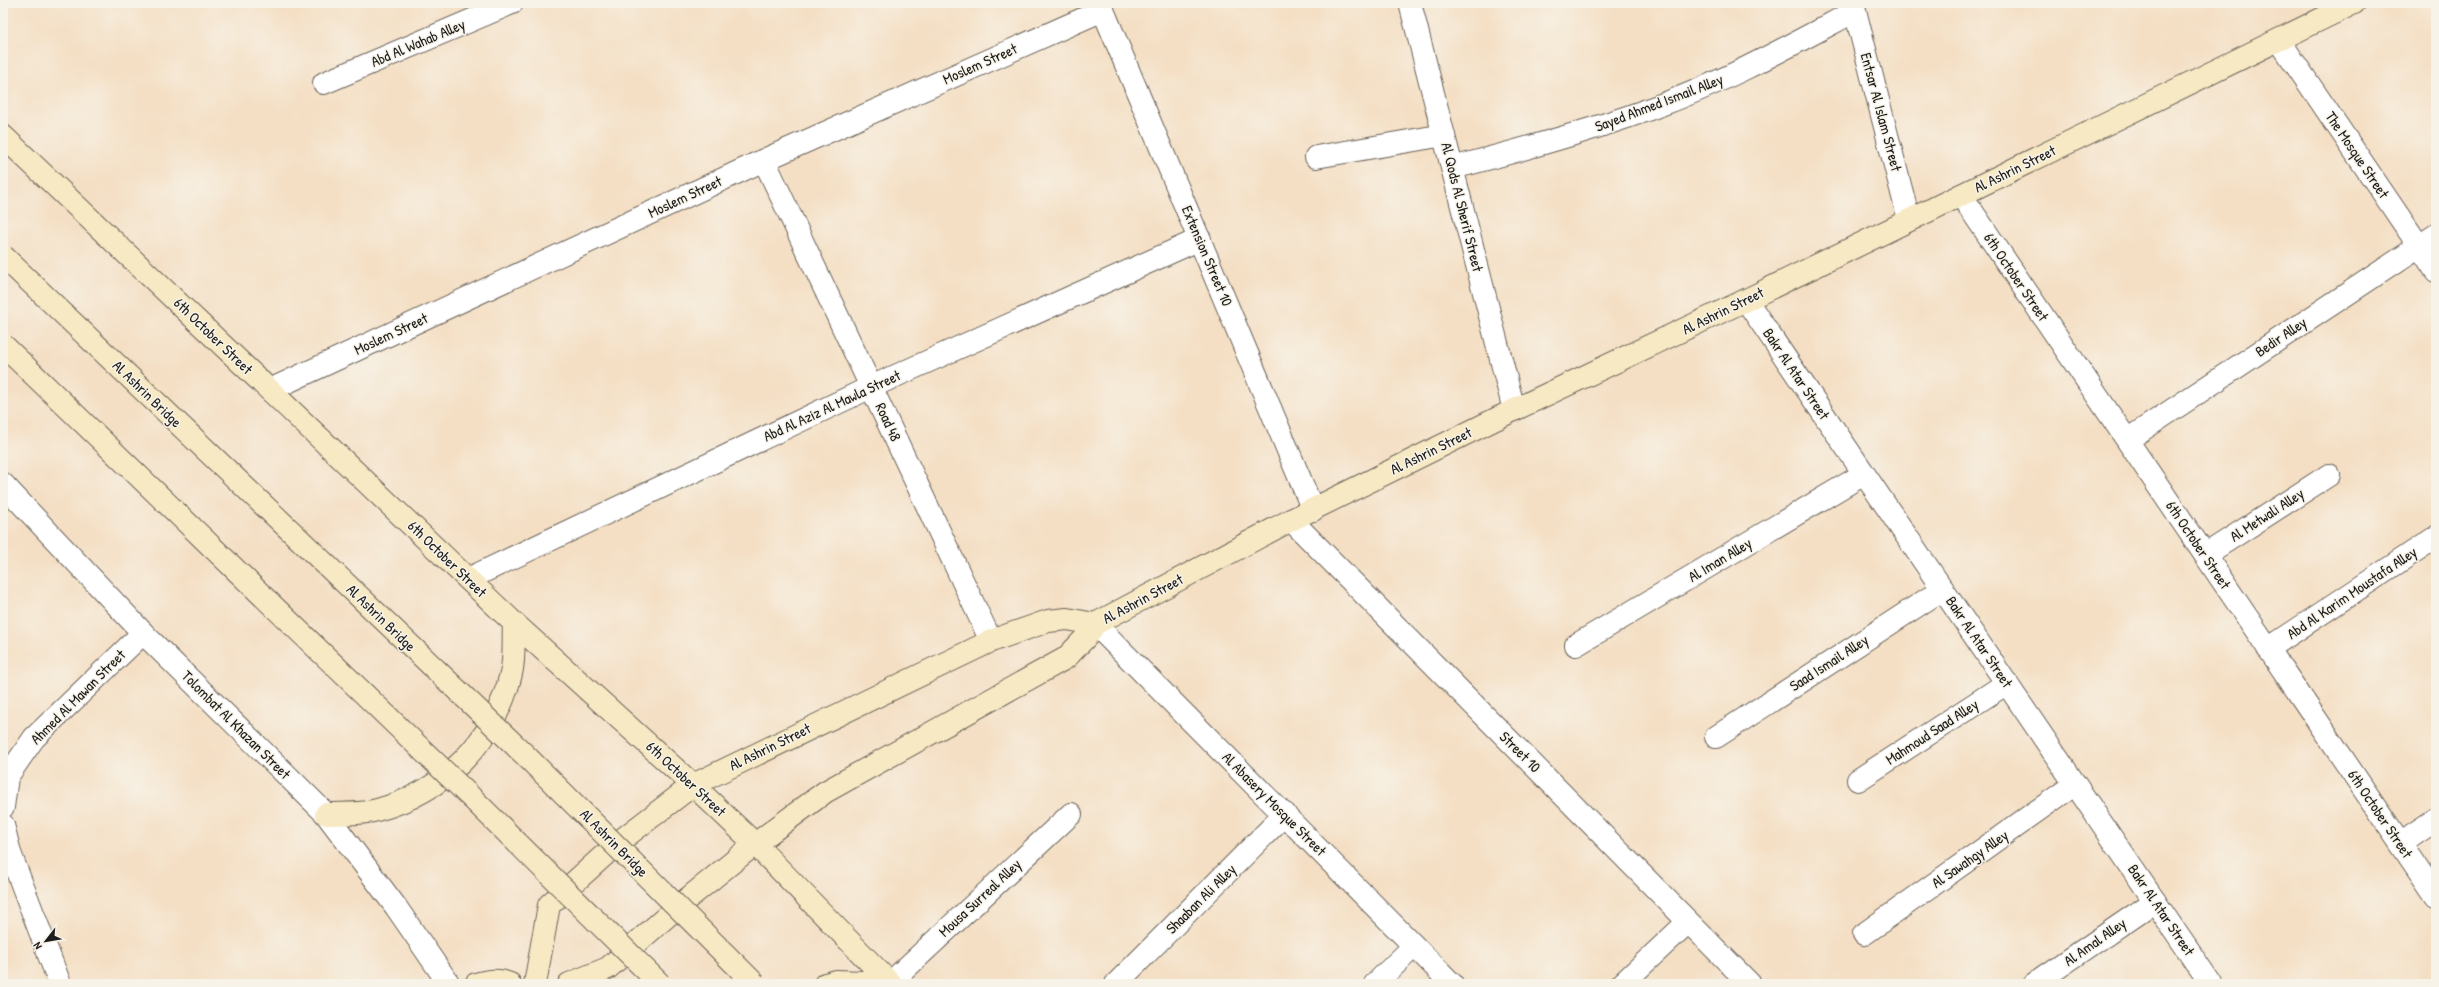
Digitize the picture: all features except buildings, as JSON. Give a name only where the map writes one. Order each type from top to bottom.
[{"type":"main road","name":"Al Ashrin Street","points":[[569,984],[608,968],[681,904],[754,844],[825,792],[1066,658],[1087,636],[1095,624],[1291,520],[1514,410],[1746,300],[2279,40],[2345,5]]},
{"type":"main road","name":"6th October Street","points":[[3,136],[514,623],[693,784],[890,983]]},
{"type":"main road","name":"Al Ashrin Bridge","points":[[3,256],[524,754],[755,984]]},
{"type":"main road","points":[[3,345],[476,802],[660,984]]},
{"type":"main road","name":"Al Ashrin Street","points":[[535,984],[549,905],[620,841],[693,784],[991,641],[1048,621],[1067,619],[1095,624]]},
{"type":"main road","points":[[326,814],[376,810],[423,793],[463,762],[494,721],[511,674],[514,623]]},
{"type":"main road","points":[[476,984],[486,981],[504,981],[510,984]]},
{"type":"main road","points":[[825,984],[836,981],[890,983]]},
{"type":"street","name":"Abd Al Wahab Alley","points":[[324,83],[512,3]]},
{"type":"street","name":"Al Qods Al Sherif Street","points":[[1410,3],[1514,410]]},
{"type":"street","name":"Moslem Street","points":[[270,390],[764,160],[1101,6]]},
{"type":"street","name":"Extension Street 10","points":[[1101,6],[1313,510]]},
{"type":"street","name":"Sayed Ahmed Ismail Alley","points":[[1452,168],[1557,140],[1660,106],[1759,62],[1854,7]]},
{"type":"street","name":"Entsar Al Islam Street","points":[[1854,7],[1909,220]]},
{"type":"street","name":"The Mosque Street","points":[[2279,40],[2427,240],[2436,271]]},
{"type":"street","points":[[1316,157],[1444,135]]},
{"type":"street","name":"Road 48","points":[[764,160],[991,641]]},
{"type":"street","name":"6th October Street","points":[[1961,195],[2436,896]]},
{"type":"street","name":"Abd Al Aziz Al Mawla Street","points":[[468,579],[871,387],[1200,239]]},
{"type":"street","name":"Bedir Alley","points":[[2127,440],[2427,240]]},
{"type":"street","name":"Bakr Al Atar Street","points":[[1746,300],[2211,984]]},
{"type":"street","name":"Al Iman Alley","points":[[1576,645],[1864,474]]},
{"type":"street","name":"Al Metwali Alley","points":[[2205,555],[2329,475]]},
{"type":"street","name":"Tolombat Al Khazan Street","points":[[3,484],[143,633],[326,814],[396,907],[449,984]]},
{"type":"street","name":"Street 10","points":[[1291,520],[1750,984]]},
{"type":"street","name":"Abd Al Karim Moustafa Alley","points":[[2268,649],[2436,537]]},
{"type":"street","name":"Saad Ismail Alley","points":[[1716,737],[1943,589]]},
{"type":"street","name":"Al Abasery Mosque Street","points":[[1095,624],[1452,984]]},
{"type":"street","name":"Ahmed Al Mawan Street","points":[[3,807],[7,777],[34,738],[143,633]]},
{"type":"street","name":"Mahmoud Saad Alley","points":[[1858,780],[2007,683]]},
{"type":"street","name":"Al Sawahgy Alley","points":[[1864,934],[2075,784]]},
{"type":"street","name":"Mousa Surreal Alley","points":[[890,983],[1071,814]]},
{"type":"street","name":"Shaaban Ali Alley","points":[[1116,984],[1285,814]]},
{"type":"street","points":[[2400,843],[2436,819]]},
{"type":"street","points":[[3,825],[10,853],[60,984]]},
{"type":"street","name":"Al Amal Alley","points":[[2034,984],[2155,901]]},
{"type":"street","points":[[1622,984],[1688,922]]},
{"type":"street","points":[[1374,984],[1414,946]]}]
